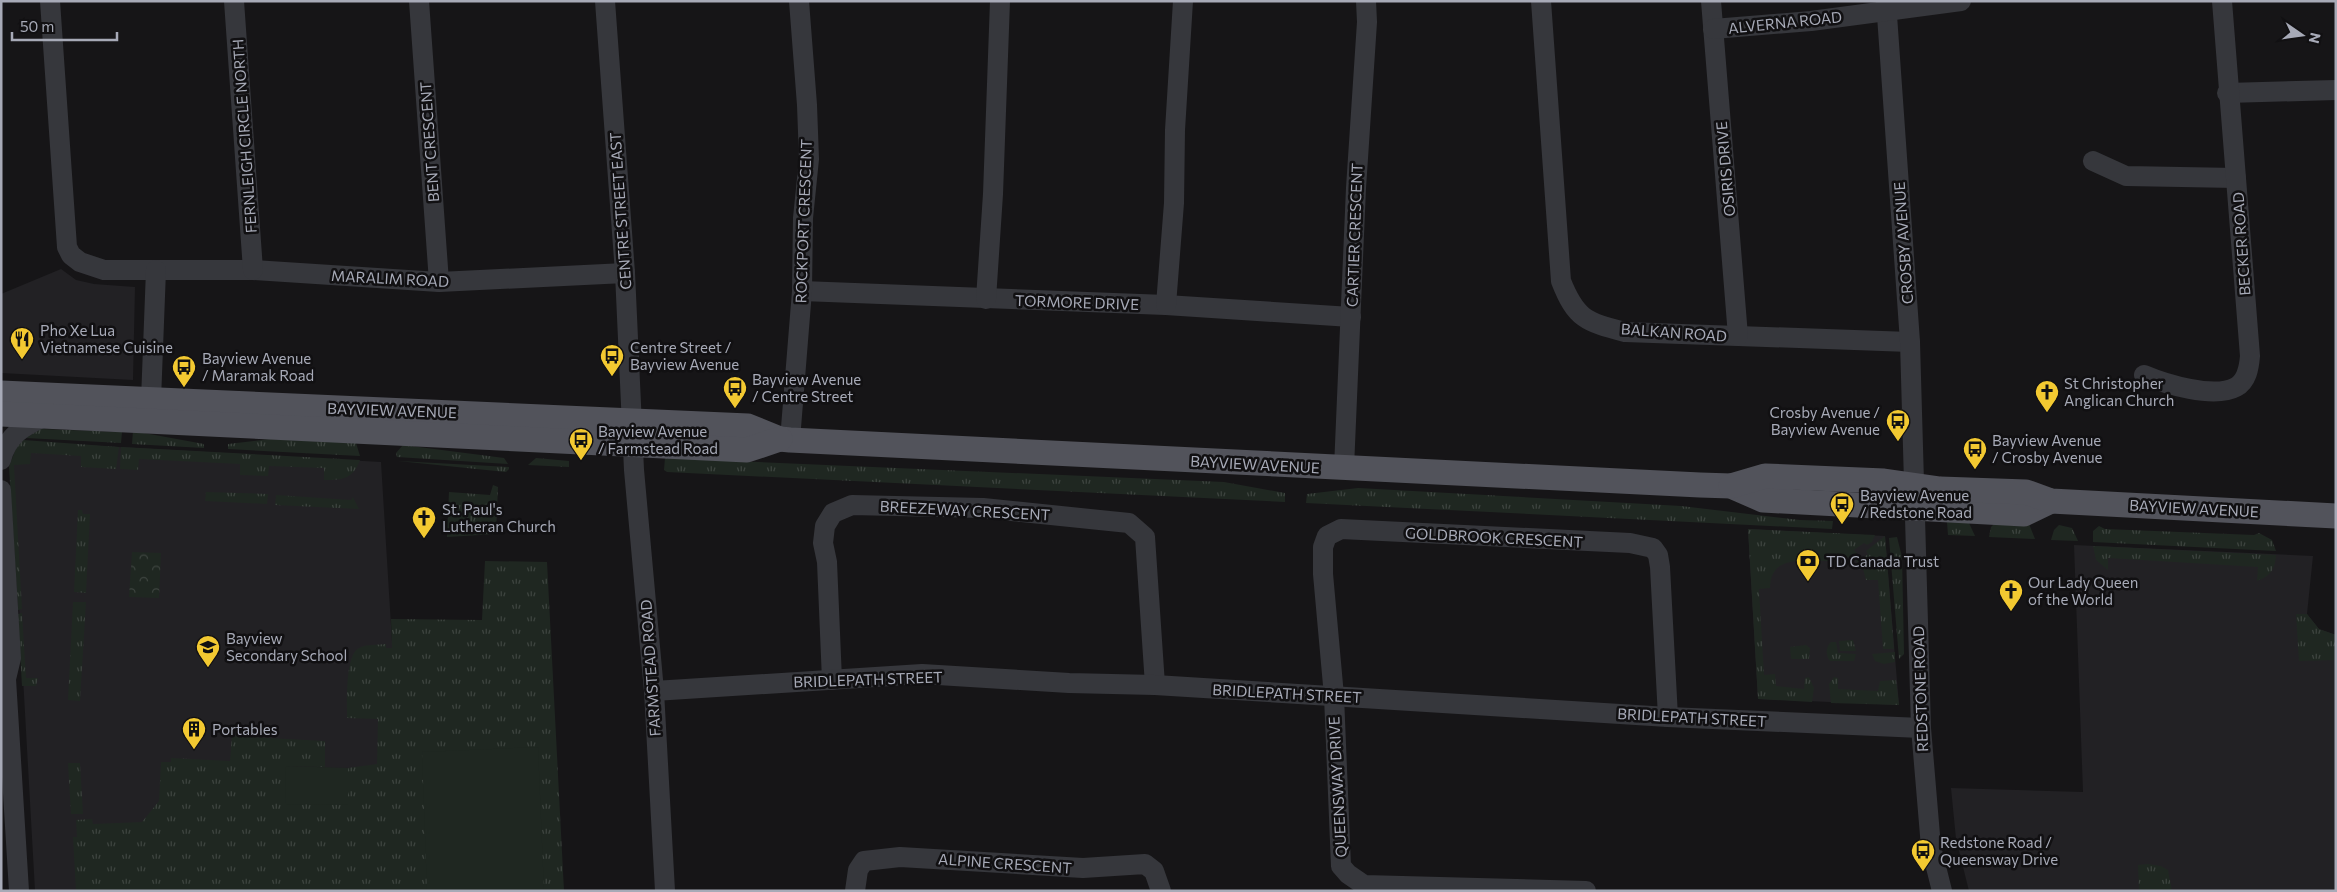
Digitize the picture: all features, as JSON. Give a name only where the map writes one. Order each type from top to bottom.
[{"type":"main road","name":"BAYVIEW AVENUE","points":[[1,392],[748,426],[785,440]]},
{"type":"main road","name":"BAYVIEW AVENUE","points":[[1,414],[632,446],[747,450],[785,440],[1731,486],[1763,500],[1915,497],[2024,514],[2051,501],[2336,516]]},
{"type":"street","name":"MARALIM ROAD","points":[[50,1],[66,247],[71,255],[80,262],[97,268],[253,270],[438,282],[625,273]]},
{"type":"street","name":"FERNLEIGH CIRCLE NORTH","points":[[234,1],[253,270]]},
{"type":"street","name":"BENT CRESCENT","points":[[419,1],[438,282]]},
{"type":"street","name":"CENTRE STREET EAST","points":[[605,1],[625,273],[632,446]]},
{"type":"street","name":"ROCKPORT CRESCENT","points":[[785,440],[802,291],[803,218],[809,159],[808,105],[799,1]]},
{"type":"street","points":[[986,299],[994,176],[1000,1]]},
{"type":"street","points":[[1166,305],[1174,203],[1183,1]]},
{"type":"street","name":"CARTIER CRESCENT","points":[[1344,468],[1356,178],[1367,22],[1366,1]]},
{"type":"street","name":"BALKAN ROAD","points":[[1541,1],[1558,259],[1561,281],[1568,298],[1584,319],[1624,332],[1910,342]]},
{"type":"street","name":"OSIRIS DRIVE","points":[[1712,1],[1738,336]]},
{"type":"street","name":"ALVERNA ROAD","points":[[1713,29],[1810,21],[1887,6],[1961,1]]},
{"type":"street","name":"BECKER ROAD","points":[[2144,375],[2167,385],[2215,391],[2236,387],[2244,379],[2249,369],[2250,356],[2236,178],[2227,93],[2222,1]]},
{"type":"street","name":"CROSBY AVENUE","points":[[1887,6],[1910,342],[1915,497]]},
{"type":"street","points":[[2227,93],[2336,90]]},
{"type":"street","points":[[2093,161],[2126,176],[2236,178]]},
{"type":"street","points":[[151,400],[156,270]]},
{"type":"street","name":"TORMORE DRIVE","points":[[802,291],[1166,305],[1351,317]]},
{"type":"street","points":[[1,460],[10,439],[20,428],[44,416]]},
{"type":"street","name":"FARMSTEAD ROAD","points":[[632,446],[654,691],[665,891]]},
{"type":"street","points":[[1,490],[11,658],[4,674],[19,891]]},
{"type":"street","name":"REDSTONE ROAD","points":[[1915,497],[1921,728],[1930,840],[1942,891]]},
{"type":"street","name":"BREEZEWAY CRESCENT","points":[[832,680],[827,562],[823,543],[825,526],[832,513],[840,509],[852,505],[876,505],[983,508],[1129,523],[1144,538],[1155,685]]},
{"type":"street","name":"GOLDBROOK CRESCENT","points":[[1334,696],[1323,547],[1327,536],[1331,532],[1341,528],[1630,543],[1653,548],[1658,555],[1668,717]]},
{"type":"street","name":"BRIDLEPATH STREET","points":[[654,691],[922,674],[1069,683],[1155,685],[1668,717],[1921,728]]},
{"type":"street","name":"QUEENSWAY DRIVE","points":[[1334,696],[1341,866],[1348,874],[1364,885],[1586,891]]},
{"type":"street","name":"ALPINE CRESCENT","points":[[855,891],[858,870],[864,861],[900,857],[1083,868],[1145,864],[1154,871],[1161,891]]},
{"type":"shaded area","points":[[61,269],[76,280],[94,284],[135,287],[133,380],[1,373],[1,294]]},
{"type":"shaded area","name":"Bayview Secondary School","points":[[31,442],[381,462],[397,723],[564,891],[35,891],[11,463]]},
{"type":"shaded area","points":[[1748,529],[1885,536],[1899,705],[1758,699]]},
{"type":"shaded area","points":[[2074,545],[2313,556],[2307,614],[2319,629],[2336,635],[2336,891],[1969,891],[1956,839],[1951,788],[2083,792]]},
{"type":"green space","points":[[40,429],[122,432],[121,443],[26,438]]},
{"type":"green space","points":[[133,431],[204,444],[204,448],[132,444]]},
{"type":"green space","points":[[270,439],[356,443],[360,456],[228,449],[228,444]]},
{"type":"green space","points":[[23,440],[119,447],[116,469],[81,467],[81,456],[31,453],[30,464],[14,465],[22,609],[18,610],[9,467],[16,448]]},
{"type":"green space","points":[[403,445],[504,458],[508,464],[397,457],[396,453]]},
{"type":"green space","points":[[121,447],[360,460],[351,475],[342,479],[331,480],[324,480],[324,468],[269,466],[268,476],[240,475],[240,464],[139,459],[138,470],[120,469]]},
{"type":"green space","points":[[536,458],[569,461],[569,467],[528,465]]},
{"type":"green space","points":[[665,458],[1224,482],[1285,493],[1285,502],[667,472],[664,470]]},
{"type":"green space","points":[[398,461],[509,467],[509,469],[506,472]]},
{"type":"green space","points":[[493,485],[498,487],[496,534],[447,537],[449,492],[490,495]]},
{"type":"green space","points":[[1358,488],[1681,506],[1800,520],[1833,521],[1832,529],[1306,503],[1307,494]]},
{"type":"green space","points":[[206,492],[268,494],[267,504],[205,501]]},
{"type":"green space","points":[[276,495],[351,500],[353,497],[359,509],[275,505]]},
{"type":"green space","points":[[78,510],[82,510],[83,514],[90,514],[86,593],[74,592]]},
{"type":"green space","points":[[1947,522],[1969,523],[1975,536],[1948,535]]},
{"type":"green space","points":[[1995,523],[2029,524],[2035,539],[1989,537],[1991,527]]},
{"type":"green space","points":[[2059,525],[2072,528],[2078,541],[2051,540],[2054,530]]},
{"type":"green space","points":[[2099,526],[2105,529],[2254,535],[2259,533],[2272,540],[2276,551],[2093,542],[2093,531]]},
{"type":"green space","points":[[1748,529],[1875,535],[1872,542],[1867,545],[1864,543],[1854,550],[1857,553],[1846,559],[1791,562],[1780,566],[1773,574],[1770,588],[1759,589],[1764,675],[1775,674],[1776,686],[1804,689],[1805,678],[1809,677],[1814,688],[1812,702],[1758,699]]},
{"type":"green space","points":[[1885,536],[1894,649],[1883,649],[1878,580],[1866,580],[1862,565],[1856,561],[1858,556],[1861,560],[1868,554],[1866,551]]},
{"type":"green space","points":[[1897,537],[1902,557],[1904,654],[1899,659],[1889,538]]},
{"type":"green space","points":[[2093,546],[2276,555],[2275,564],[2271,571],[2266,577],[2257,581],[2258,567],[2108,558],[2108,570],[2096,560]]},
{"type":"green space","points":[[132,552],[161,553],[159,598],[129,597]]},
{"type":"green space","points":[[485,561],[547,562],[564,891],[76,891],[73,837],[77,837],[76,820],[92,819],[93,824],[142,822],[159,801],[161,762],[171,762],[171,758],[230,761],[232,736],[325,741],[325,767],[286,766],[347,805],[348,768],[377,764],[378,719],[347,718],[349,669],[354,652],[359,648],[369,645],[386,644],[386,648],[392,648],[391,619],[482,620]]},
{"type":"green space","points":[[73,602],[86,602],[80,701],[68,700]]},
{"type":"green space","points":[[22,613],[26,678],[38,678],[36,686],[22,686],[18,614]]},
{"type":"green space","points":[[2296,614],[2307,614],[2319,629],[2336,635],[2336,660],[2299,661]]},
{"type":"green space","points":[[1853,640],[1856,651],[1840,651],[1839,641]]},
{"type":"green space","points":[[1831,642],[1836,642],[1838,653],[1856,654],[1854,661],[1830,661],[1827,652]]},
{"type":"green space","points":[[1806,645],[1810,648],[1809,659],[1791,659],[1790,647]]},
{"type":"green space","points":[[1895,652],[1895,662],[1884,664],[1875,661],[1872,654]]},
{"type":"green space","points":[[1834,677],[1838,678],[1838,689],[1878,691],[1880,681],[1896,680],[1899,705],[1831,703],[1829,684]]},
{"type":"green space","points":[[538,747],[544,891],[427,891],[422,752]]},
{"type":"green space","points":[[68,763],[80,763],[83,814],[71,814]]},
{"type":"green space","points":[[286,766],[348,768],[348,805],[285,804]]},
{"type":"green space","points":[[2138,865],[2161,866],[2168,870],[2172,891],[2139,891]]},
{"type":"place","name":"Pho Xe Lua Vietnamese Cuisine","points":[[22,360]]},
{"type":"place","name":"Centre Street / Bayview Avenue","points":[[612,377]]},
{"type":"place","name":"Bayview Avenue / Maramak Road","points":[[184,388]]},
{"type":"place","name":"Bayview Avenue / Centre Street","points":[[735,409]]},
{"type":"place","name":"St Christopher Anglican Church","points":[[2047,413]]},
{"type":"place","name":"Crosby Avenue / Bayview Avenue","points":[[1898,442]]},
{"type":"place","name":"Bayview Avenue / Farmstead Road","points":[[581,461]]},
{"type":"place","name":"Bayview Avenue / Crosby Avenue","points":[[1975,470]]},
{"type":"place","name":"Bayview Avenue / Redstone Road","points":[[1842,525]]},
{"type":"place","name":"St. Paul's Lutheran Church","points":[[424,539]]},
{"type":"place","name":"TD Canada Trust","points":[[1808,582]]},
{"type":"place","name":"Our Lady Queen of the World","points":[[2011,612]]},
{"type":"place","name":"Bayview Secondary School","points":[[208,668]]},
{"type":"place","name":"Portables","points":[[194,750]]},
{"type":"place","name":"Redstone Road / Queensway Drive","points":[[1923,872]]}]
